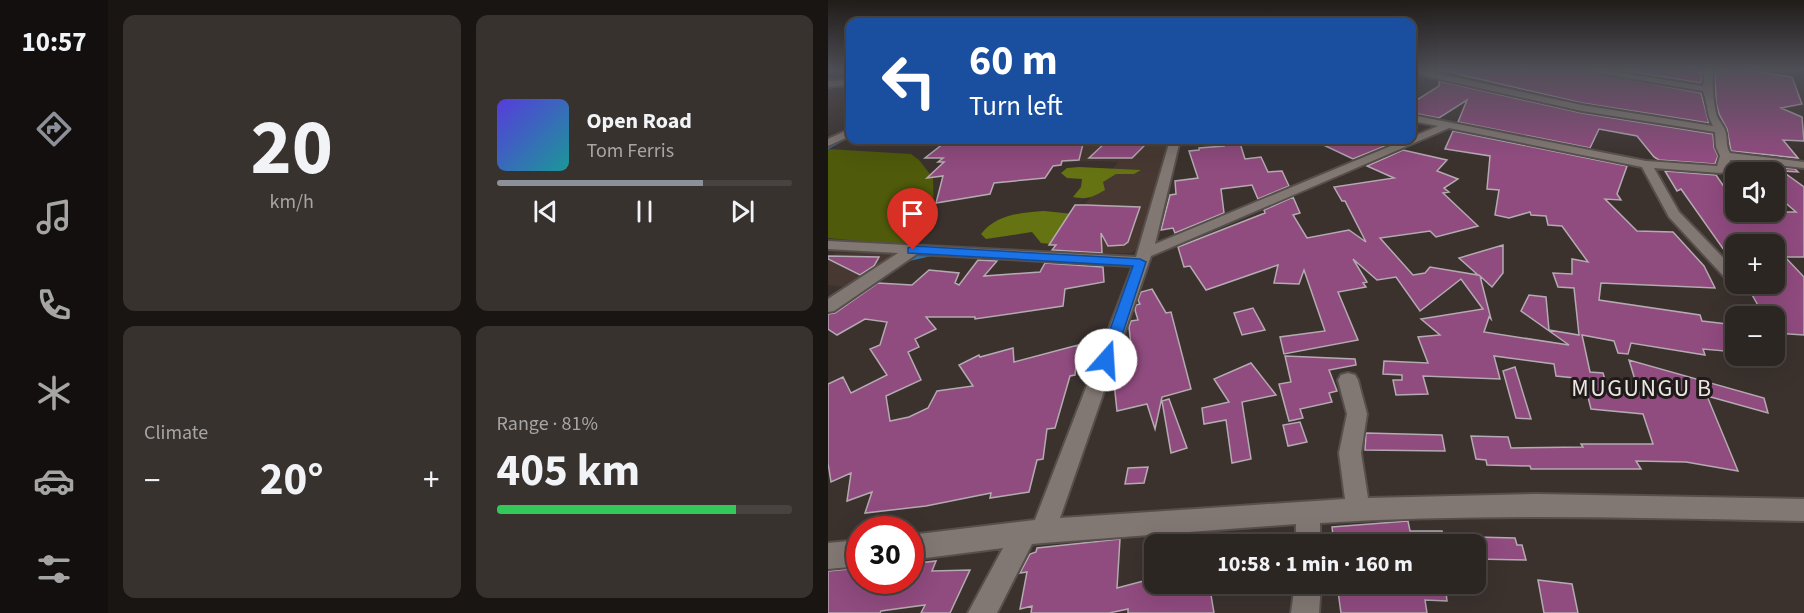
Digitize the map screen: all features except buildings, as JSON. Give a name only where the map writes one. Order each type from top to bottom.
[{"type":"street","points":[[1539,99],[1582,108],[1720,130]]},
{"type":"street","points":[[1711,99],[1712,114],[1720,130],[1721,147],[1726,156]]},
{"type":"street","points":[[1416,119],[1646,164],[1720,170],[1724,169],[1722,164],[1726,156]]},
{"type":"street","points":[[1416,139],[1446,126]]},
{"type":"street","points":[[828,134],[846,131]]},
{"type":"street","points":[[828,143],[846,132]]},
{"type":"street","points":[[982,613],[1034,533],[1142,258],[1173,144]]},
{"type":"street","points":[[828,245],[1142,258],[1405,144]]},
{"type":"street","points":[[1726,156],[1804,165]]},
{"type":"street","points":[[1646,164],[1674,214],[1725,269]]},
{"type":"street","points":[[828,307],[913,250]]},
{"type":"street","points":[[1348,380],[1357,414],[1350,453],[1358,510]]},
{"type":"street","points":[[924,546],[1034,533],[1268,514],[1308,514],[1395,507],[1537,505],[1804,510]]},
{"type":"street","points":[[1308,514],[1308,534]]},
{"type":"street","points":[[828,555],[846,554]]},
{"type":"street","points":[[1305,613],[1307,594]]},
{"type":"shaded area","points":[[1068,144],[1169,144],[1136,250],[1130,253],[1051,253],[1078,213],[1118,162],[1054,163]]},
{"type":"shaded area","points":[[836,253],[895,254],[893,259],[852,288],[828,285],[828,259]]},
{"type":"green space","points":[[828,149],[911,154],[919,160],[933,178],[934,215],[924,237],[912,243],[880,243],[828,238]]},
{"type":"green space","points":[[1067,168],[1141,170],[1134,174],[1116,174],[1103,182],[1105,190],[1082,198],[1073,197],[1081,187],[1082,179],[1067,178],[1061,173]]},
{"type":"green space","points":[[1044,211],[1073,214],[1051,244],[1041,243],[1032,232],[986,239],[981,234],[987,227],[1002,218]]},
{"type":"waterway","points":[[828,147],[846,137]]},
{"type":"waterway","points":[[908,259],[930,254]]},
{"type":"district","name":"MUGUNGU B","points":[[1642,388]]},
{"type":"route","points":[[913,250],[1140,262],[1106,360]]}]
